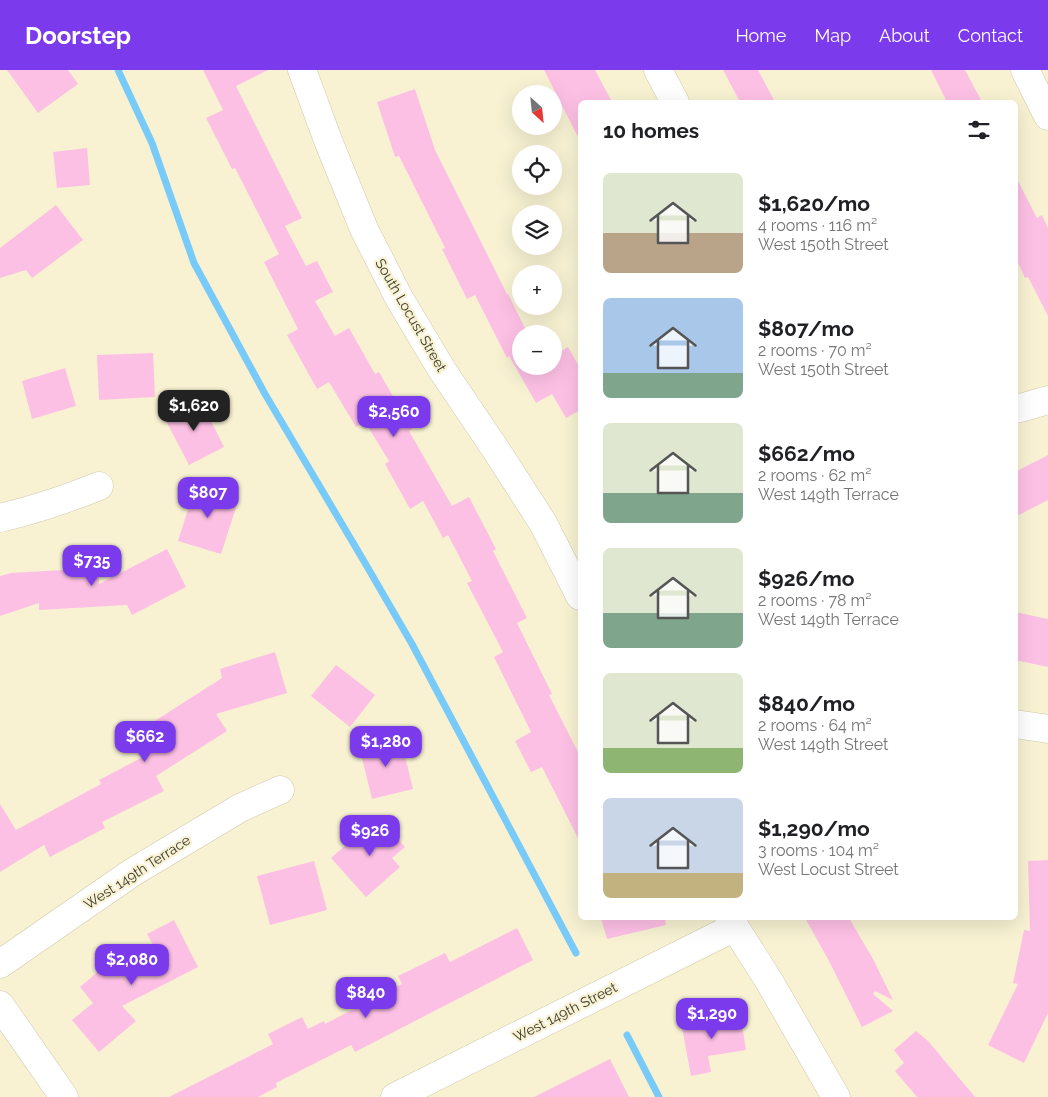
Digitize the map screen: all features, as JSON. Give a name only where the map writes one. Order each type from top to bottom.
[{"type":"street","name":"South Locust Street","points":[[302,70],[364,229],[398,298],[442,370],[543,523],[578,592]]},
{"type":"street","points":[[658,70],[674,100]]},
{"type":"street","points":[[1025,70],[1048,116]]},
{"type":"street","points":[[1018,408],[1048,400]]},
{"type":"street","points":[[0,518],[63,500],[99,486]]},
{"type":"street","points":[[1018,724],[1048,729]]},
{"type":"street","name":"West 149th Terrace","points":[[0,964],[133,872],[240,808],[280,790]]},
{"type":"street","points":[[732,922],[769,981],[836,1097]]},
{"type":"street","name":"West 149th Street","points":[[395,1097],[732,922]]},
{"type":"street","points":[[0,1005],[64,1097]]},
{"type":"building","points":[[7,70],[68,70],[78,84],[38,113]]},
{"type":"building","points":[[203,70],[268,70],[236,86],[302,218],[285,226],[306,266],[317,261],[333,292],[315,301],[335,336],[349,328],[375,374],[379,372],[412,429],[409,431],[452,506],[469,497],[496,549],[493,551],[527,618],[517,623],[552,694],[549,695],[578,752],[578,838],[542,767],[531,772],[515,741],[531,732],[494,657],[503,652],[467,583],[472,581],[448,535],[443,538],[423,501],[410,509],[385,464],[389,461],[365,422],[356,427],[329,382],[317,389],[287,335],[298,329],[264,262],[279,254],[235,168],[232,169],[206,118],[223,110]]},
{"type":"building","points":[[544,70],[595,70],[611,100],[578,100],[578,137],[562,106],[562,85],[552,85]]},
{"type":"building","points":[[723,70],[758,70],[774,100],[739,100]]},
{"type":"building","points":[[931,70],[965,70],[981,100],[946,100]]},
{"type":"building","points":[[415,89],[435,150],[512,302],[512,315],[518,315],[524,325],[512,325],[512,361],[509,356],[507,358],[475,295],[467,299],[442,249],[445,248],[399,156],[395,157],[377,102]]},
{"type":"building","points":[[87,148],[90,185],[57,188],[53,152]]},
{"type":"building","points":[[1018,181],[1037,218],[1042,215],[1048,228],[1048,316],[1028,277],[1025,278],[1018,263]]},
{"type":"building","points":[[56,205],[83,240],[32,278],[26,270],[0,278],[0,248]]},
{"type":"building","points":[[568,347],[578,364],[578,411],[566,418],[552,394],[536,403],[520,375],[562,375],[562,351]]},
{"type":"building","points":[[153,353],[155,397],[99,400],[97,355]]},
{"type":"building","points":[[65,368],[76,406],[32,419],[22,381]]},
{"type":"building","points":[[200,399],[224,447],[189,465],[164,417]]},
{"type":"building","points":[[1048,455],[1048,500],[1018,515],[1018,470]]},
{"type":"building","points":[[196,484],[239,498],[221,554],[178,541]]},
{"type":"building","points":[[167,549],[186,587],[132,615],[127,605],[39,610],[39,603],[0,616],[0,576],[11,573],[98,568],[99,584]]},
{"type":"building","points":[[1018,613],[1048,619],[1048,667],[1018,661]]},
{"type":"building","points":[[275,652],[287,693],[216,714],[227,731],[156,776],[164,791],[102,822],[105,828],[50,857],[44,845],[0,872],[0,804],[16,830],[101,784],[99,780],[164,746],[150,724],[222,678],[220,669]]},
{"type":"building","points":[[336,665],[375,695],[350,727],[311,696]]},
{"type":"building","points":[[400,736],[413,789],[372,799],[359,746]]},
{"type":"building","points":[[378,817],[405,847],[392,858],[400,867],[366,897],[331,858]]},
{"type":"building","points":[[1048,860],[1048,1013],[1024,1063],[988,1045],[1018,984],[1013,983],[1024,930],[1030,931],[1028,861]]},
{"type":"building","points":[[314,861],[327,910],[270,925],[257,876]]},
{"type":"building","points":[[174,920],[198,967],[122,1006],[136,1021],[99,1052],[72,1020],[93,1003],[80,987],[106,965],[112,973],[156,950],[147,934]]},
{"type":"building","points":[[602,920],[665,920],[666,925],[607,939]]},
{"type":"building","points":[[806,920],[850,920],[873,959],[893,1000],[875,991],[873,994],[893,1011],[862,1027]]},
{"type":"building","points":[[517,928],[533,960],[355,1052],[351,1045],[276,1083],[277,1087],[258,1097],[169,1097],[273,1044],[268,1034],[302,1017],[308,1029],[324,1021],[325,1024],[402,984],[398,976],[445,953],[450,962]]},
{"type":"building","points":[[740,1012],[746,1050],[708,1056],[711,1072],[691,1076],[681,1022]]},
{"type":"building","points":[[916,1031],[928,1041],[975,1097],[917,1097],[895,1071],[904,1063],[894,1050]]},
{"type":"building","points":[[610,1059],[629,1097],[534,1097]]},
{"type":"waterway","points":[[118,70],[152,143],[194,263],[265,394],[412,644],[576,953]]},
{"type":"waterway","points":[[627,1035],[659,1097]]}]
